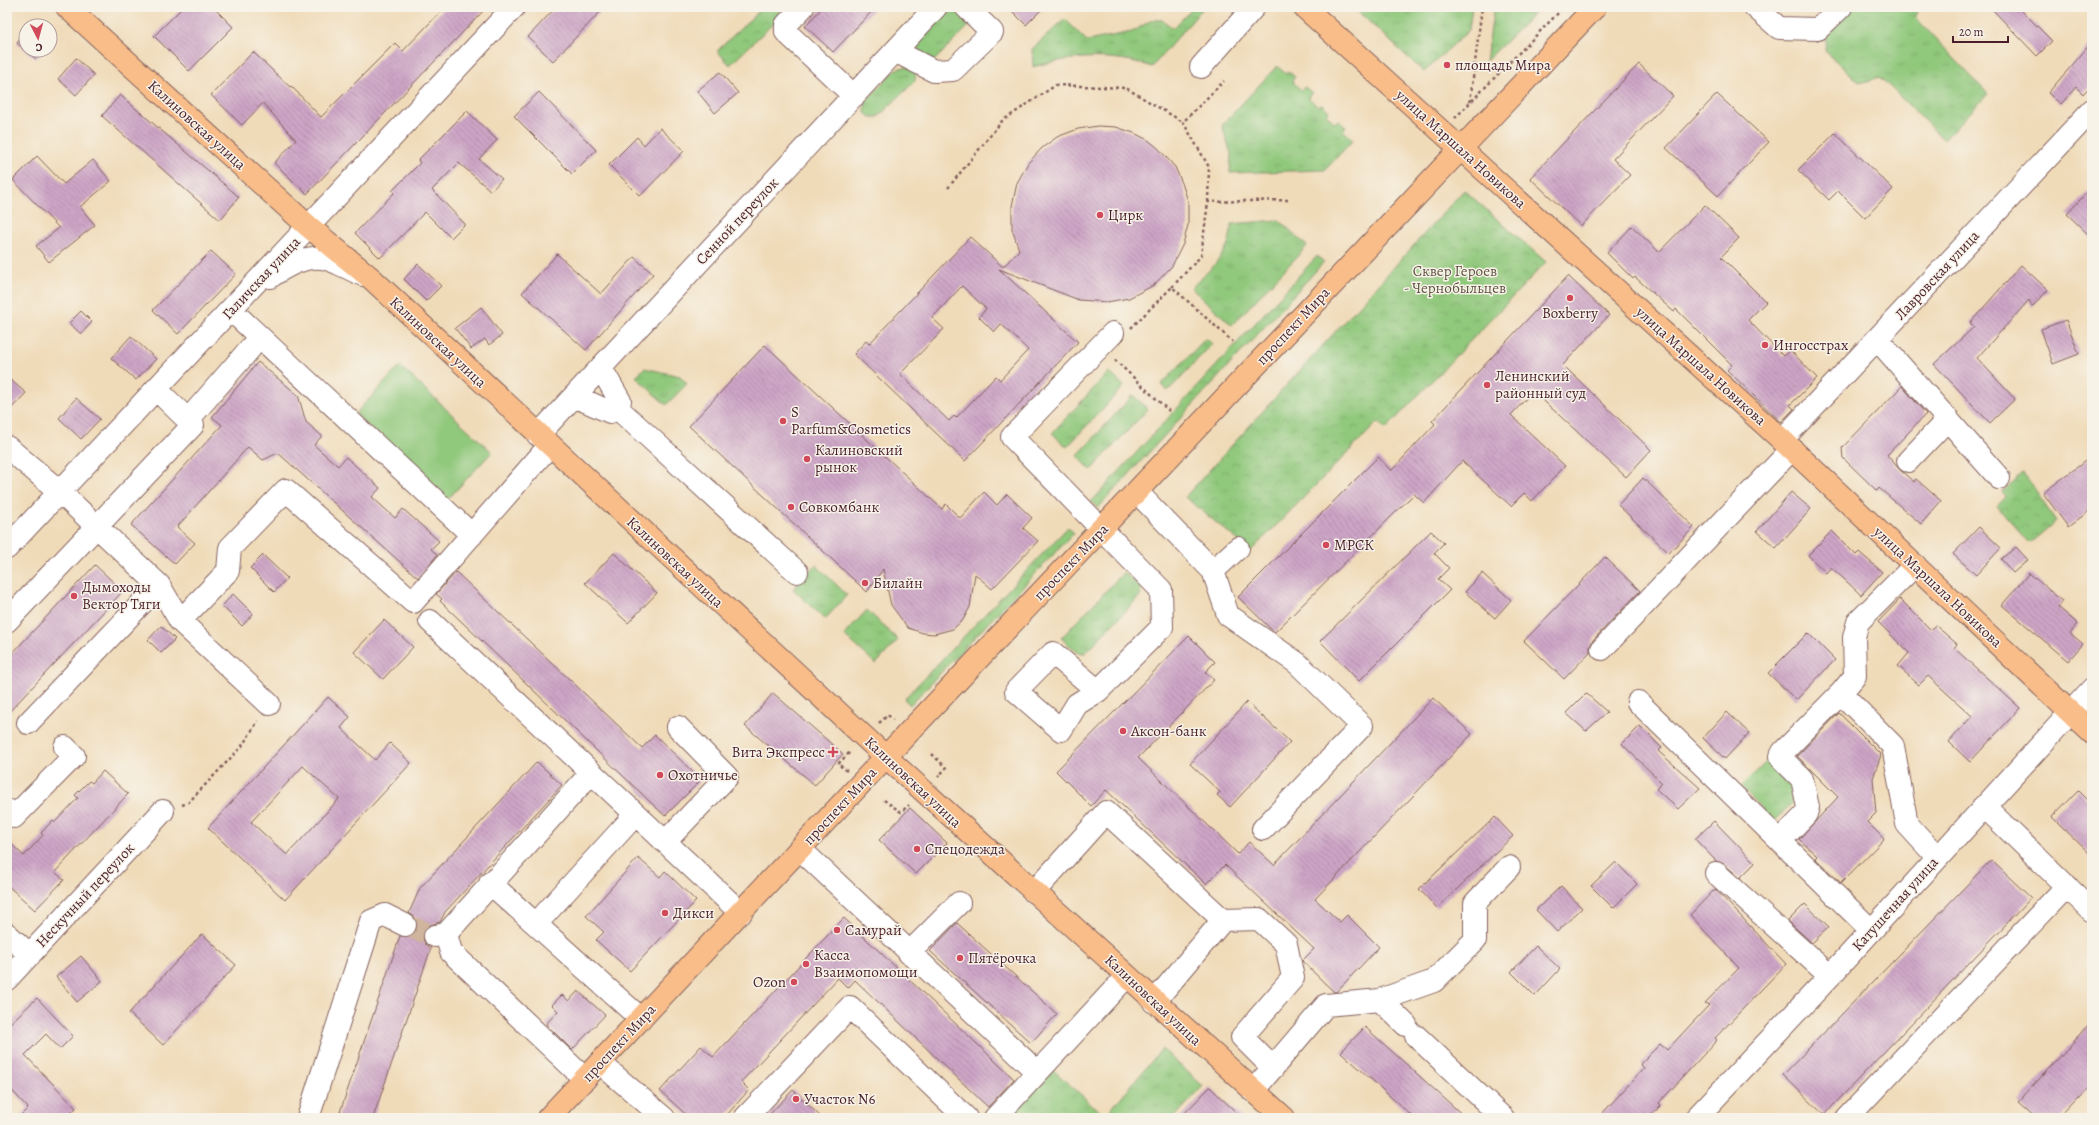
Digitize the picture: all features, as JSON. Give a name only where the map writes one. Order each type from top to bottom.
[{"type":"main road","name":"Калиновская улица","points":[[67,7],[308,226],[372,279],[886,757],[1126,977],[1282,1117]]},
{"type":"main road","name":"улица Маршала Новикова","points":[[1304,7],[1787,444],[2092,733]]},
{"type":"main road","name":"проспект Мира","points":[[548,1118],[886,757],[1595,7]]},
{"type":"street","name":"Галичская улица","points":[[7,548],[514,7]]},
{"type":"street","points":[[803,7],[786,25],[786,32],[854,96]]},
{"type":"street","name":"Сенной переулок","points":[[180,620],[228,571],[230,548],[286,490],[413,602],[472,535],[544,440],[574,396],[936,7]]},
{"type":"street","points":[[895,51],[934,71],[953,70],[992,32],[966,7]]},
{"type":"street","points":[[1201,67],[1254,7]]},
{"type":"street","points":[[1755,7],[1779,28],[1818,29],[1828,11]]},
{"type":"street","name":"Лавровская улица","points":[[1602,649],[1787,444],[1877,339],[2092,110]]},
{"type":"street","points":[[246,294],[285,267],[307,259],[324,258],[372,279]]},
{"type":"street","points":[[231,310],[472,535]]},
{"type":"street","points":[[1098,691],[1162,627],[1161,590],[1012,437],[1120,332]]},
{"type":"street","points":[[188,420],[260,338]]},
{"type":"street","points":[[1877,339],[1999,478]]},
{"type":"street","points":[[574,396],[610,412],[620,401],[601,368]]},
{"type":"street","points":[[7,621],[193,425],[156,389]]},
{"type":"street","points":[[615,406],[797,572]]},
{"type":"street","points":[[1908,461],[1948,419]]},
{"type":"street","points":[[7,447],[97,526],[159,585],[180,620],[269,704]]},
{"type":"street","points":[[1137,492],[1213,571],[1228,615],[1297,663],[1362,726],[1263,829]]},
{"type":"street","points":[[1213,571],[1238,548]]},
{"type":"street","points":[[1780,841],[1806,814],[1808,807],[1802,779],[1782,759],[1782,752],[1841,693],[1855,676],[1854,637],[1858,622],[1915,565]]},
{"type":"street","points":[[28,723],[159,585]]},
{"type":"street","points":[[430,621],[741,913]]},
{"type":"street","name":"Катушечная улица","points":[[1696,1118],[1830,976],[1937,857],[2092,689]]},
{"type":"street","points":[[1841,693],[1894,746],[1907,824],[1937,857]]},
{"type":"street","points":[[1638,702],[1871,930]]},
{"type":"street","points":[[665,842],[727,777],[678,727]]},
{"type":"street","points":[[7,810],[14,817],[74,756],[65,747]]},
{"type":"street","points":[[585,1079],[451,952],[441,935],[591,773]]},
{"type":"street","points":[[1984,806],[2092,911]]},
{"type":"street","name":"Нескучный переулок","points":[[7,979],[163,811]]},
{"type":"street","points":[[1034,892],[1106,812],[1223,920],[1259,919],[1286,944],[1293,978],[1242,1037],[1273,1068]]},
{"type":"street","points":[[536,924],[636,814]]},
{"type":"street","points":[[800,849],[1037,1072]]},
{"type":"street","points":[[1253,1091],[1326,1005],[1380,1000],[1434,981],[1475,940],[1475,903],[1509,867]]},
{"type":"street","points":[[1716,873],[1830,976]]},
{"type":"street","points":[[490,883],[641,1019]]},
{"type":"street","points":[[1847,1118],[2067,886]]},
{"type":"street","points":[[909,953],[959,903]]},
{"type":"street","points":[[308,1118],[371,921],[385,915],[404,925]]},
{"type":"street","points":[[1154,1002],[1223,920]]},
{"type":"street","points":[[7,934],[30,955]]},
{"type":"street","points":[[995,1118],[1126,977]]},
{"type":"street","points":[[1380,1000],[1503,1118]]},
{"type":"street","points":[[751,1116],[850,1007],[966,1118]]},
{"type":"street","points":[[600,1063],[664,1118]]},
{"type":"path","points":[[1470,103],[1482,7]]},
{"type":"path","points":[[1450,122],[1564,7]]},
{"type":"path","points":[[1183,122],[1224,81]]},
{"type":"path","points":[[948,188],[1002,121],[1056,85],[1126,88],[1183,122],[1209,167],[1208,202],[1201,256],[1172,287],[1120,332]]},
{"type":"path","points":[[1208,202],[1288,200]]},
{"type":"path","points":[[1172,287],[1233,342]]},
{"type":"path","points":[[1119,364],[1169,411]]},
{"type":"path","points":[[163,811],[188,803],[242,746],[269,704]]},
{"type":"path","points":[[875,728],[888,715],[896,722]]},
{"type":"path","points":[[848,772],[838,764],[851,752]]},
{"type":"path","points":[[932,754],[946,768],[938,777]]},
{"type":"path","points":[[884,800],[901,812],[909,805]]},
{"type":"green space","points":[[763,7],[778,7],[784,13],[730,65],[717,51]]},
{"type":"green space","points":[[1194,7],[1204,7],[1152,67],[1108,58],[1077,58],[1033,67],[1032,49],[1065,19],[1087,41],[1132,32],[1152,20],[1162,20],[1173,28]]},
{"type":"green space","points":[[1353,7],[1472,7],[1469,30],[1424,72]]},
{"type":"green space","points":[[1494,7],[1541,7],[1486,61]]},
{"type":"green space","points":[[1853,7],[1918,7],[1915,17],[1988,94],[1944,140],[1880,77],[1860,83],[1825,51],[1826,31]]},
{"type":"green space","points":[[961,8],[970,25],[934,61],[918,55],[917,44],[948,11]]},
{"type":"green space","points":[[909,66],[916,73],[915,81],[878,117],[870,117],[865,113],[865,102],[896,69]]},
{"type":"green space","points":[[1277,66],[1285,73],[1288,71],[1295,77],[1292,81],[1301,90],[1305,87],[1312,93],[1308,97],[1318,107],[1322,104],[1329,111],[1326,114],[1335,123],[1338,120],[1346,127],[1343,130],[1353,140],[1325,170],[1230,173],[1231,154],[1222,125]]},
{"type":"green space","name":"Сквер Героев - Чернобыльцев","points":[[1464,190],[1546,262],[1386,429],[1378,422],[1251,551],[1185,497]]},
{"type":"green space","points":[[1279,220],[1307,246],[1232,325],[1191,288],[1212,267],[1224,252],[1231,234],[1231,224]]},
{"type":"green space","points":[[1317,256],[1324,262],[1098,508],[1091,502]]},
{"type":"green space","points":[[1206,338],[1212,344],[1168,391],[1161,385]]},
{"type":"green space","points":[[400,366],[492,452],[447,500],[355,414]]},
{"type":"green space","points":[[644,368],[680,376],[687,384],[666,405],[636,377]]},
{"type":"green space","points":[[1109,372],[1124,386],[1067,447],[1052,433]]},
{"type":"green space","points":[[1133,395],[1148,409],[1091,470],[1077,456]]},
{"type":"green space","points":[[2023,473],[2056,521],[2030,543],[1997,506],[2006,497],[2002,492]]},
{"type":"green space","points":[[1068,527],[1074,533],[910,705],[904,699]]},
{"type":"green space","points":[[816,565],[847,595],[825,619],[793,589]]},
{"type":"green space","points":[[1124,572],[1141,588],[1140,596],[1085,653],[1077,652],[1061,638]]},
{"type":"green space","points":[[867,610],[898,640],[876,664],[844,635]]},
{"type":"green space","points":[[1767,761],[1793,786],[1792,803],[1775,821],[1741,787]]},
{"type":"green space","points":[[1162,1049],[1203,1086],[1174,1118],[1012,1118],[1010,1116],[1052,1069],[1105,1116]]},
{"type":"building","points":[[183,7],[213,7],[233,27],[189,71],[154,36]]},
{"type":"building","points":[[445,7],[487,7],[307,194],[274,163],[296,140],[263,103],[242,125],[211,95],[253,52],[290,87],[291,86],[321,117],[395,43],[403,51]]},
{"type":"building","points":[[556,7],[605,7],[553,61],[528,37]]},
{"type":"building","points":[[823,7],[876,7],[833,52],[805,26]]},
{"type":"building","points":[[1008,7],[1044,7],[1026,25]]},
{"type":"building","points":[[1990,7],[2018,7],[2052,41],[2037,56]]},
{"type":"building","points":[[2092,42],[2092,84],[2083,94],[2076,87],[2061,104],[2048,93]]},
{"type":"building","points":[[76,58],[94,75],[76,95],[58,79]]},
{"type":"building","points":[[1639,64],[1673,96],[1613,159],[1630,175],[1581,226],[1530,178]]},
{"type":"building","points":[[720,72],[738,93],[715,113],[697,91]]},
{"type":"building","points":[[539,92],[596,150],[572,174],[514,116]]},
{"type":"building","points":[[1717,94],[1769,142],[1718,196],[1666,148]]},
{"type":"building","points":[[120,95],[239,197],[220,220],[102,116]]},
{"type":"building","points":[[467,111],[497,140],[479,159],[502,179],[491,191],[459,163],[432,190],[465,224],[451,238],[425,212],[380,258],[355,233],[394,193],[392,191],[420,163],[418,160]]},
{"type":"building","points":[[1098,126],[1116,127],[1134,133],[1148,140],[1158,148],[1175,167],[1188,201],[1188,225],[1183,244],[1172,266],[1154,285],[1129,298],[1107,302],[1079,300],[999,269],[1078,342],[965,461],[854,354],[866,341],[869,344],[970,237],[1003,267],[1019,250],[1012,229],[1012,206],[1017,183],[1028,163],[1042,148],[1057,137],[1078,129]],"holes":[[[962,286],[986,309],[979,317],[994,332],[1001,324],[1028,350],[1000,380],[996,376],[956,418],[954,416],[949,421],[900,374],[944,329],[932,318]]]},
{"type":"building","points":[[660,128],[684,151],[640,196],[609,165],[637,137],[644,145]]},
{"type":"building","points":[[1835,133],[1893,189],[1865,218],[1838,191],[1829,200],[1798,170]]},
{"type":"building","points":[[37,156],[64,184],[93,160],[111,181],[80,207],[95,225],[49,262],[36,246],[59,228],[13,180]]},
{"type":"building","points":[[2092,187],[2092,238],[2067,214]]},
{"type":"building","points":[[1705,205],[1739,238],[1721,257],[1766,302],[1748,320],[1783,356],[1790,350],[1817,378],[1790,405],[1794,409],[1781,422],[1727,370],[1732,365],[1676,309],[1674,312],[1635,277],[1633,279],[1607,253],[1632,226],[1659,252]]},
{"type":"building","points":[[211,251],[236,274],[178,334],[153,310]]},
{"type":"building","points":[[557,254],[601,294],[634,257],[653,274],[586,350],[522,293]]},
{"type":"building","points":[[418,264],[441,286],[426,301],[404,279]]},
{"type":"building","points":[[2021,265],[2048,290],[2032,307],[2029,300],[1977,358],[2015,399],[1990,423],[1934,364],[1974,327],[1970,323]]},
{"type":"building","points":[[1568,276],[1609,315],[1563,365],[1651,450],[1626,477],[1533,391],[1511,415],[1565,466],[1532,501],[1524,493],[1511,506],[1462,461],[1424,503],[1414,494],[1275,632],[1272,630],[1238,597],[1378,457],[1391,471],[1435,424],[1432,421]]},
{"type":"building","points":[[481,307],[502,335],[489,345],[485,339],[471,349],[455,328]]},
{"type":"building","points":[[81,311],[92,322],[81,334],[69,323]]},
{"type":"building","points":[[2066,320],[2079,354],[2053,364],[2041,329]]},
{"type":"building","points":[[131,336],[156,359],[136,380],[111,358]]},
{"type":"building","name":"Калиновский рынок","points":[[765,345],[942,509],[946,504],[960,518],[984,492],[997,505],[1007,494],[1032,518],[1023,528],[1038,541],[992,589],[975,574],[970,607],[963,620],[953,629],[934,634],[923,633],[908,628],[891,605],[883,569],[867,592],[689,426]]},
{"type":"building","points":[[258,362],[298,395],[306,422],[322,436],[314,445],[338,466],[346,457],[380,488],[372,497],[395,518],[403,509],[439,541],[431,549],[437,555],[418,578],[278,453],[263,460],[248,447],[177,527],[195,543],[175,564],[131,525],[222,425],[212,417]]},
{"type":"building","points":[[7,377],[26,393],[7,413]]},
{"type":"building","points":[[1902,386],[1926,414],[1887,455],[1900,470],[1914,482],[1916,479],[1941,501],[1921,524],[1879,488],[1877,491],[1843,458],[1842,448]]},
{"type":"building","points":[[76,398],[100,419],[81,439],[59,418]]},
{"type":"building","points":[[2092,456],[2092,509],[2068,527],[2043,493]]},
{"type":"building","points":[[1643,478],[1694,527],[1669,553],[1618,505]]},
{"type":"building","points":[[1791,492],[1811,509],[1776,548],[1757,531]]},
{"type":"building","points":[[1979,527],[2001,548],[1976,575],[1953,554]]},
{"type":"building","points":[[1431,531],[1444,543],[1434,553],[1449,568],[1438,579],[1450,590],[1359,681],[1320,641]]},
{"type":"building","points":[[1832,531],[1856,555],[1859,552],[1882,572],[1861,595],[1831,567],[1826,573],[1808,555]]},
{"type":"building","points":[[2016,547],[2028,560],[2013,573],[2001,559]]},
{"type":"building","points":[[614,553],[657,593],[628,623],[585,583]]},
{"type":"building","points":[[263,555],[287,578],[274,592],[250,568]]},
{"type":"building","points":[[1605,557],[1640,591],[1593,640],[1590,646],[1590,652],[1564,679],[1524,641]]},
{"type":"building","points":[[95,565],[123,591],[7,714],[7,659]]},
{"type":"building","points":[[456,572],[642,748],[655,735],[701,780],[665,816],[440,601],[442,599],[436,594]]},
{"type":"building","points":[[1482,573],[1511,600],[1495,618],[1465,592]]},
{"type":"building","points":[[2029,573],[2062,601],[2058,607],[2078,624],[2070,633],[2083,644],[2068,661],[2002,605]]},
{"type":"building","points":[[233,594],[253,614],[242,626],[222,606]]},
{"type":"building","points":[[1900,599],[1931,630],[1935,625],[1957,644],[1954,648],[2020,708],[1970,762],[1949,742],[1972,716],[1928,676],[1919,685],[1898,666],[1909,653],[1878,622]]},
{"type":"building","points":[[384,620],[413,647],[383,679],[354,652]]},
{"type":"building","points":[[161,626],[175,639],[161,653],[148,640]]},
{"type":"building","points":[[1808,633],[1835,660],[1796,700],[1768,673]]},
{"type":"building","points":[[1189,636],[1215,662],[1205,672],[1214,680],[1138,758],[1238,854],[1249,842],[1274,865],[1433,698],[1472,734],[1315,899],[1340,922],[1347,915],[1379,947],[1336,992],[1334,992],[1302,961],[1314,949],[1225,865],[1206,884],[1106,790],[1091,806],[1056,771]]},
{"type":"building","points":[[773,693],[843,754],[815,785],[745,726]]},
{"type":"building","points":[[1586,693],[1607,712],[1586,731],[1566,713]]},
{"type":"building","points":[[328,697],[350,717],[341,728],[375,760],[390,743],[411,763],[285,900],[208,828]],"holes":[[[303,766],[339,799],[287,855],[251,822]]]},
{"type":"building","points":[[1247,702],[1290,742],[1230,807],[1217,795],[1220,792],[1190,764]]},
{"type":"building","points":[[1727,712],[1749,733],[1725,759],[1703,738]]},
{"type":"building","points":[[1839,713],[1881,755],[1873,778],[1876,813],[1867,822],[1884,839],[1841,883],[1815,858],[1817,856],[1799,839],[1838,797],[1797,756]]},
{"type":"building","points":[[1640,726],[1662,748],[1658,751],[1700,788],[1678,809],[1656,789],[1662,783],[1622,744]]},
{"type":"building","points":[[537,762],[562,785],[445,912],[440,922],[427,926],[423,931],[425,944],[431,948],[373,1118],[338,1118],[400,936],[412,936],[416,930],[416,918],[409,913],[420,888]]},
{"type":"building","points":[[103,771],[128,794],[55,872],[64,880],[35,910],[7,885],[7,840],[24,856],[43,835],[41,833],[53,820],[55,822],[78,798],[75,795],[89,781],[92,783]]},
{"type":"building","points":[[2078,790],[2092,804],[2092,856],[2052,817]]},
{"type":"building","points":[[910,808],[947,843],[916,874],[879,840]]},
{"type":"building","points":[[1495,817],[1513,836],[1437,908],[1419,889]]},
{"type":"building","points":[[1714,821],[1755,863],[1740,878],[1724,864],[1716,861],[1695,839]]},
{"type":"building","points":[[638,858],[660,877],[665,871],[696,901],[630,971],[596,940],[604,932],[586,916]]},
{"type":"building","points":[[1991,860],[2031,898],[1824,1115],[1783,1075]]},
{"type":"building","points":[[1616,862],[1637,884],[1613,908],[1591,886]]},
{"type":"building","points":[[1561,886],[1582,908],[1557,932],[1536,910]]},
{"type":"building","points":[[1715,889],[1786,964],[1715,1038],[1717,1040],[1659,1103],[1661,1105],[1649,1118],[1598,1118],[1644,1068],[1640,1064],[1660,1044],[1667,1050],[1709,1005],[1705,1003],[1739,968],[1690,915]]},
{"type":"building","points":[[1805,904],[1829,927],[1812,943],[1788,921]]},
{"type":"building","points":[[844,918],[1014,1079],[988,1107],[855,980],[848,988],[838,978],[741,1082],[749,1090],[724,1118],[690,1118],[660,1091],[701,1046],[713,1057]]},
{"type":"building","points":[[957,923],[1057,1014],[1031,1043],[930,951]]},
{"type":"building","points":[[202,934],[236,965],[163,1045],[129,1013]]},
{"type":"building","points":[[1536,946],[1560,969],[1535,996],[1511,972]]},
{"type":"building","points":[[81,956],[102,981],[77,1002],[56,977]]},
{"type":"building","points":[[578,991],[605,1015],[572,1050],[546,1024],[558,1011],[552,1005],[562,995],[569,1001]]},
{"type":"building","points":[[37,998],[73,1036],[60,1049],[46,1034],[25,1055],[76,1108],[66,1118],[18,1118],[28,1108],[7,1085],[7,1026]]},
{"type":"building","points":[[2092,1022],[2092,1084],[2060,1118],[2036,1118],[2018,1102]]},
{"type":"building","points":[[1365,1027],[1466,1118],[1414,1118],[1341,1052]]},
{"type":"building","points":[[1210,1087],[1242,1118],[1180,1118]]},
{"type":"building","points":[[793,1090],[822,1118],[766,1118]]},
{"type":"tunnel","points":[[405,925],[435,936]]},
{"type":"place","name":"площадь Мира","points":[[1447,65]]},
{"type":"place","name":"Цирк","points":[[1100,215]]},
{"type":"place","name":"Boxberry","points":[[1570,298]]},
{"type":"place","name":"Ингосстрах","points":[[1765,345]]},
{"type":"place","name":"Ленинский районный суд","points":[[1487,385]]},
{"type":"place","name":"S Parfum&Cosmetics","points":[[783,421]]},
{"type":"place","name":"Калиновский рынок","points":[[807,459]]},
{"type":"place","name":"Совкомбанк","points":[[791,507]]},
{"type":"place","name":"МРСК","points":[[1326,545]]},
{"type":"place","name":"Билайн","points":[[865,583]]},
{"type":"place","name":"Дымоходы Вектор Тяги","points":[[74,596]]},
{"type":"place","name":"Аксон-банк","points":[[1123,731]]},
{"type":"place","name":"Вита Экспресс","points":[[833,752]]},
{"type":"place","name":"Охотничье","points":[[660,775]]},
{"type":"place","name":"Спецодежда","points":[[917,849]]},
{"type":"place","name":"Дикси","points":[[665,913]]},
{"type":"place","name":"Самурай","points":[[837,930]]},
{"type":"place","name":"Пятёрочка","points":[[960,958]]},
{"type":"place","name":"Касса Взаимопомощи","points":[[806,964]]},
{"type":"place","name":"Ozon","points":[[794,982]]},
{"type":"place","name":"Участок N6","points":[[796,1099]]}]
